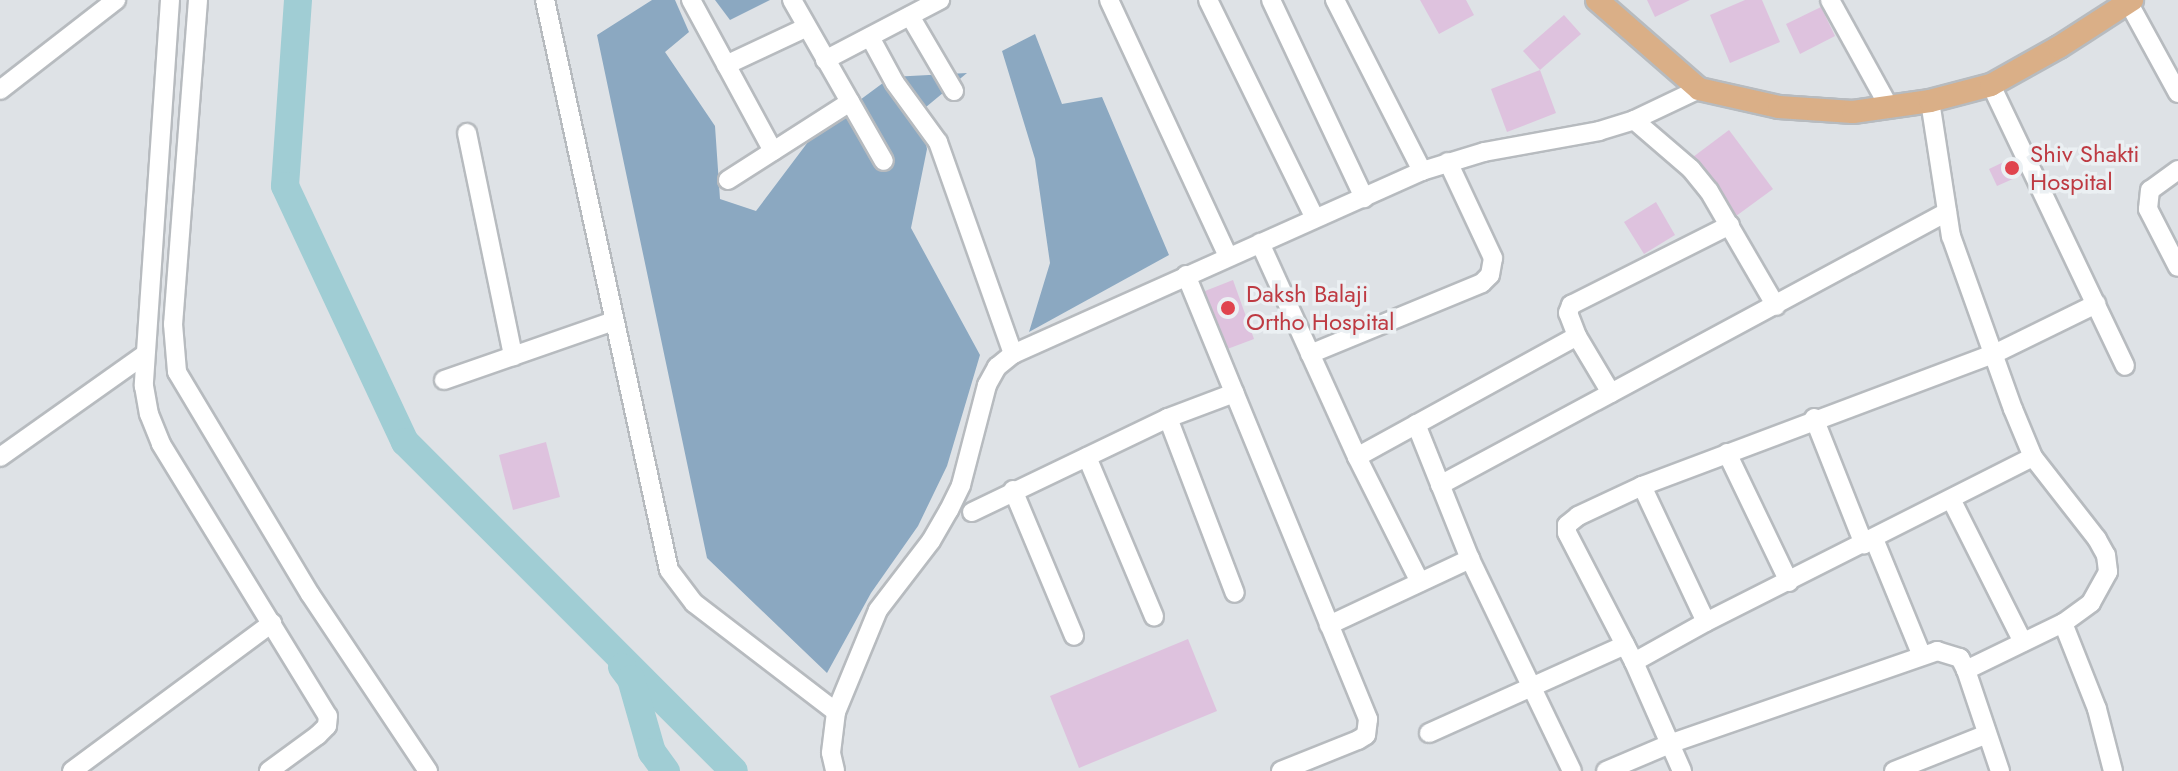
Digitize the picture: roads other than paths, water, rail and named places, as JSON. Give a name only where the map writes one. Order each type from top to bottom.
[{"type":"main road","points":[[1597,0],[1699,89],[1729,99],[1779,107],[1853,112],[1930,101],[1991,85],[2129,1]]},
{"type":"street","points":[[0,90],[116,0]]},
{"type":"street","points":[[170,0],[144,355],[149,414],[161,444],[328,716],[327,726],[318,735],[269,771]]},
{"type":"street","points":[[198,0],[173,324],[177,372],[310,594],[428,771]]},
{"type":"street","points":[[545,0],[669,570],[694,603],[836,712]]},
{"type":"street","points":[[691,0],[773,151]]},
{"type":"street","points":[[792,0],[884,161]]},
{"type":"street","points":[[825,60],[940,0]]},
{"type":"street","points":[[1109,0],[1228,256]]},
{"type":"street","points":[[1208,0],[1315,218]]},
{"type":"street","points":[[1271,0],[1364,198]]},
{"type":"street","points":[[1335,0],[1422,171]]},
{"type":"street","points":[[1830,0],[1889,107]]},
{"type":"street","points":[[2129,1],[2178,93]]},
{"type":"street","points":[[910,16],[954,91]]},
{"type":"street","points":[[726,65],[807,27]]},
{"type":"street","points":[[870,37],[895,83],[938,142],[1013,354]]},
{"type":"street","points":[[1991,85],[2125,366]]},
{"type":"street","points":[[835,771],[831,753],[836,712],[878,610],[931,541],[949,510],[961,485],[987,385],[997,367],[1013,354],[1422,171],[1484,152],[1599,131],[1634,120],[1699,89]]},
{"type":"street","points":[[1930,101],[1951,236],[1994,354],[2033,457],[2106,555],[2108,572],[2091,603],[2063,623],[1966,670]]},
{"type":"street","points":[[728,180],[850,102]]},
{"type":"street","points":[[1634,120],[1691,169],[1730,225],[1776,306]]},
{"type":"street","points":[[467,133],[513,356]]},
{"type":"street","points":[[1310,354],[1482,283],[1490,275],[1493,258],[1448,162]]},
{"type":"street","points":[[2178,170],[2150,190],[2148,209],[2178,267]]},
{"type":"street","points":[[1440,485],[1947,212]]},
{"type":"street","points":[[1611,393],[1577,336],[1568,313],[1578,300],[1730,225]]},
{"type":"street","points":[[1260,243],[1357,457],[1420,582]]},
{"type":"street","points":[[1186,275],[1369,728],[1358,740],[1281,771]]},
{"type":"street","points":[[1682,771],[1634,662],[1567,533],[1567,525],[1578,516],[1642,486],[1814,418],[1994,354],[2096,304]]},
{"type":"street","points":[[444,380],[613,321]]},
{"type":"street","points":[[1357,457],[1577,336]]},
{"type":"street","points":[[0,457],[144,355]]},
{"type":"street","points":[[972,512],[1168,418],[1234,393]]},
{"type":"street","points":[[1168,418],[1235,593]]},
{"type":"street","points":[[1814,418],[1922,656]]},
{"type":"street","points":[[1416,424],[1470,559],[1572,771]]},
{"type":"street","points":[[1727,453],[1789,582]]},
{"type":"street","points":[[1087,457],[1154,616]]},
{"type":"street","points":[[1634,662],[1706,622],[2033,457]]},
{"type":"street","points":[[1642,486],[1706,622]]},
{"type":"street","points":[[1013,490],[1074,636]]},
{"type":"street","points":[[1951,499],[2023,642]]},
{"type":"street","points":[[1329,625],[1470,559]]},
{"type":"street","points":[[72,771],[272,623]]},
{"type":"street","points":[[2063,623],[2097,709],[2113,771]]},
{"type":"street","points":[[1429,733],[1625,645]]},
{"type":"street","points":[[1606,771],[1672,743],[1922,656],[1949,652],[1960,658],[1966,670],[2000,771]]},
{"type":"street","points":[[1894,771],[1987,734]]},
{"type":"waterway","points":[[298,0],[285,186],[405,442],[734,771]]},
{"type":"waterway","points":[[622,667],[631,679],[652,752],[666,771]]},
{"type":"place","name":"Shiv Shakti Hospital","points":[[2012,168]]},
{"type":"place","name":"Daksh Balaji Ortho Hospital","points":[[1228,308]]}]
